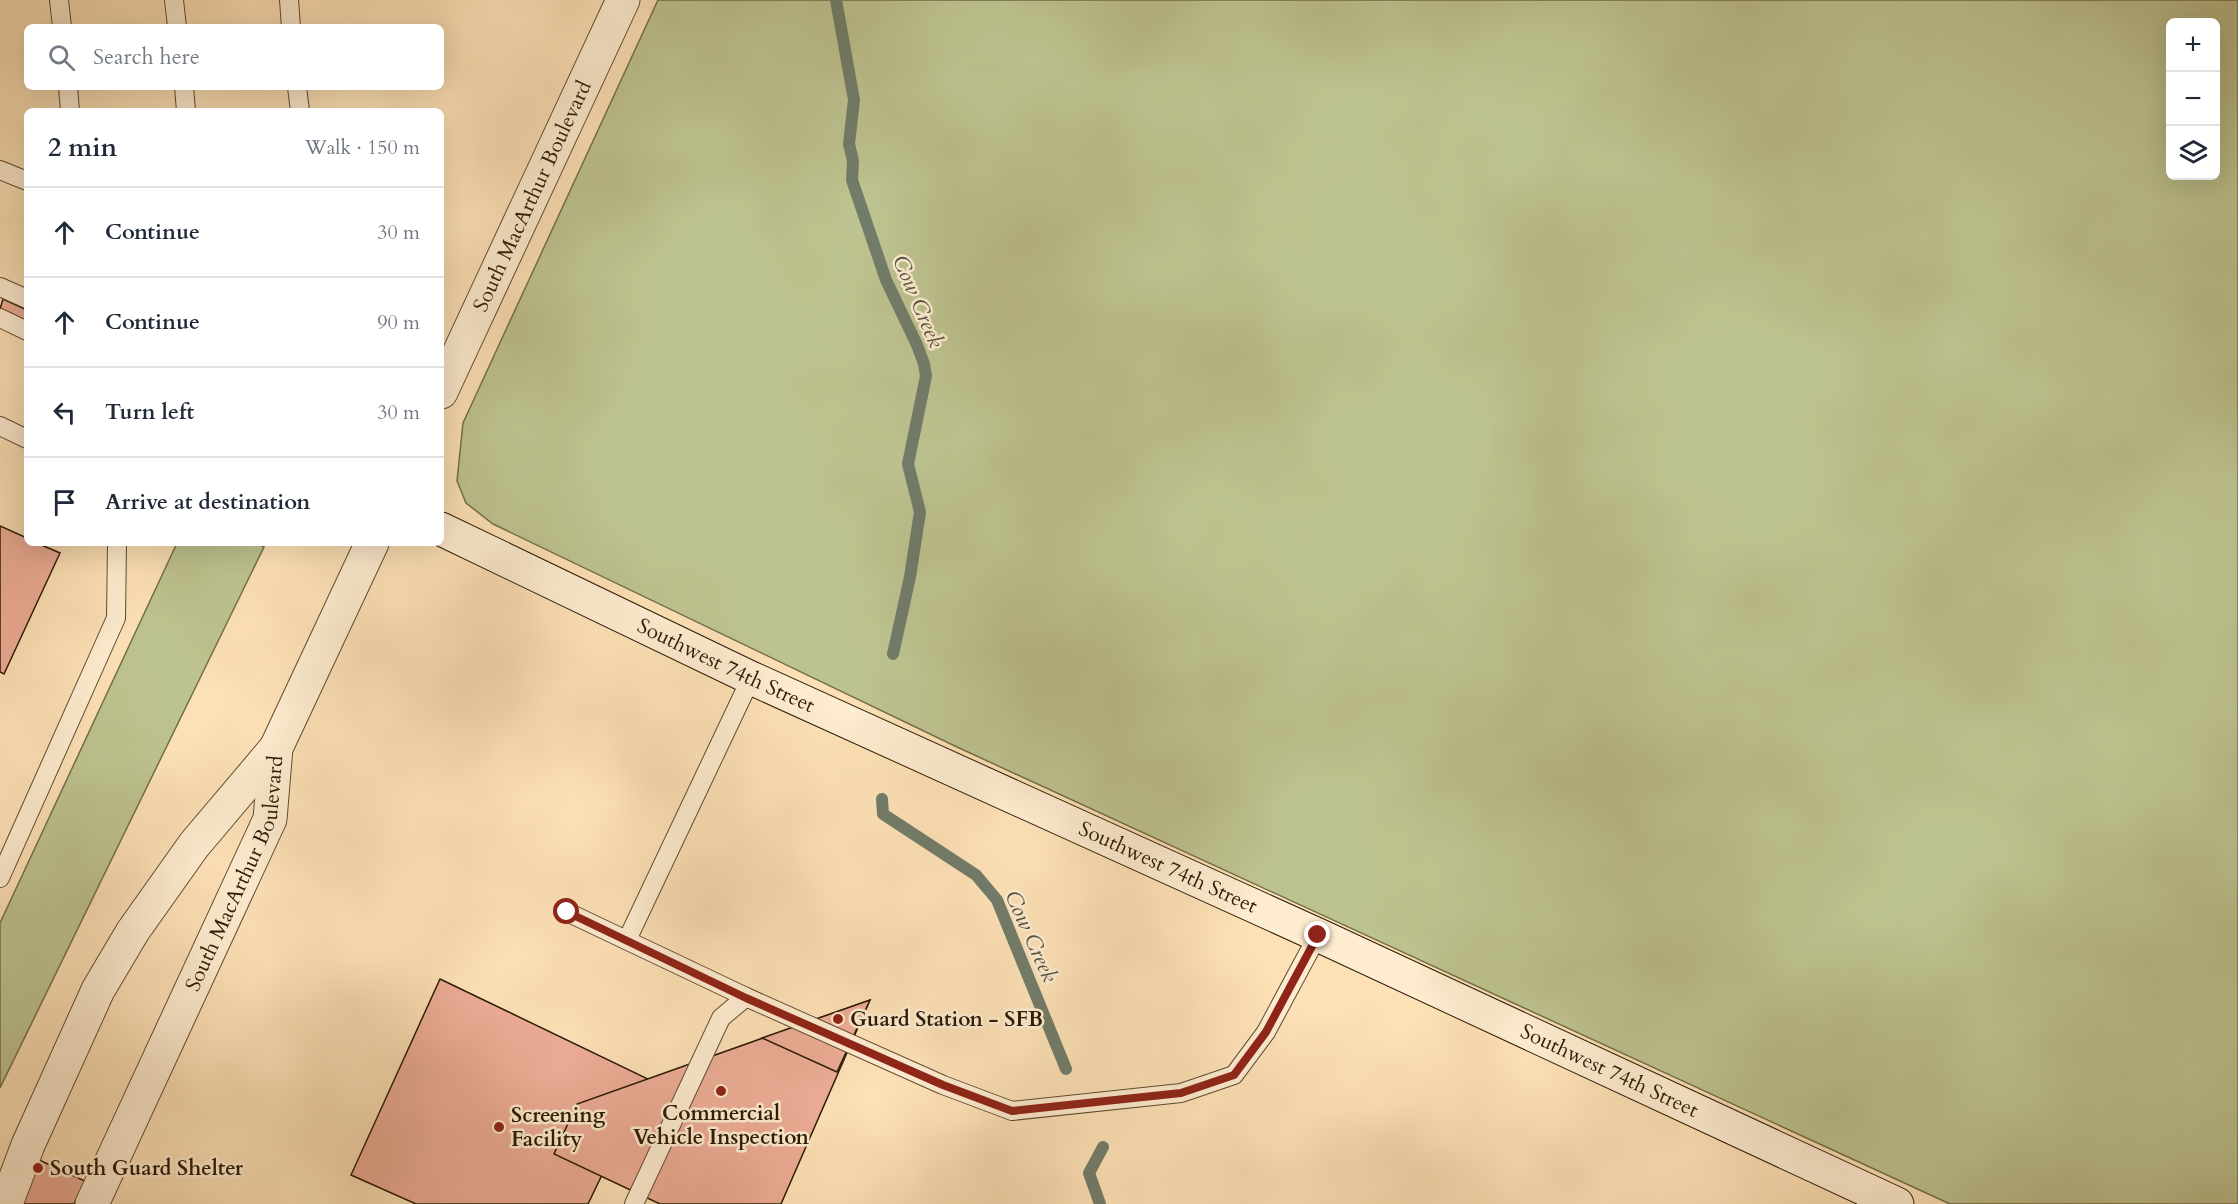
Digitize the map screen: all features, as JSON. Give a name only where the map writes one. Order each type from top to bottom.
[{"type":"street","name":"South MacArthur Boulevard","points":[[444,386],[623,0]]},
{"type":"street","name":"Southwest 74th Street","points":[[444,531],[752,678],[1318,935],[1897,1204]]},
{"type":"street","name":"South MacArthur Boulevard","points":[[92,1204],[270,819],[276,748],[371,546]]},
{"type":"street","points":[[6,1204],[28,1145],[98,990],[134,931],[194,845],[276,748]]},
{"type":"lane","points":[[59,0],[62,24]]},
{"type":"lane","points":[[174,0],[177,24]]},
{"type":"lane","points":[[289,0],[291,24]]},
{"type":"lane","points":[[68,90],[70,108]]},
{"type":"lane","points":[[184,90],[186,108]]},
{"type":"lane","points":[[297,90],[300,108]]},
{"type":"lane","points":[[0,170],[24,180]]},
{"type":"lane","points":[[0,286],[24,298]]},
{"type":"lane","points":[[0,318],[24,330]]},
{"type":"lane","points":[[0,426],[24,438]]},
{"type":"lane","points":[[0,878],[116,618],[117,546]]},
{"type":"lane","points":[[627,940],[752,678]]},
{"type":"lane","points":[[567,912],[746,998],[943,1085],[1012,1111],[1181,1093],[1234,1075],[1266,1032],[1318,935]]},
{"type":"lane","points":[[634,1204],[721,1018],[746,998]]},
{"type":"green space","points":[[658,0],[2238,0],[2238,1204],[1950,1204],[957,747],[493,524],[466,503],[457,481],[463,423]]},
{"type":"green space","points":[[176,546],[264,547],[0,1088],[0,923]]},
{"type":"building","points":[[3,299],[24,309],[24,320],[0,309]]},
{"type":"building","points":[[0,526],[24,537],[24,546],[44,546],[60,553],[4,674],[0,672]]},
{"type":"building","name":"Screening Facility","points":[[440,979],[648,1079],[588,1204],[416,1204],[351,1175]]},
{"type":"building","name":"Commercial Vehicle Inspection","points":[[870,1000],[781,1204],[660,1204],[554,1154],[577,1104]]},
{"type":"building","name":"Guard Station - SFB","points":[[870,1000],[837,1072],[762,1038]]},
{"type":"building","name":"South Guard Shelter","points":[[26,1154],[85,1181],[74,1204],[4,1204]]},
{"type":"waterway","name":"Cow Creek","points":[[836,0],[854,100],[849,144],[853,161],[852,180],[886,280],[917,345],[926,376],[908,464],[920,512],[910,577],[893,654]]},
{"type":"waterway","name":"Cow Creek","points":[[882,799],[883,814],[976,875],[997,900],[1066,1069]]},
{"type":"waterway","name":"Cow Creek","points":[[1100,1204],[1089,1173],[1103,1147]]},
{"type":"place","name":"Guard Station - SFB","points":[[838,1019]]},
{"type":"place","name":"Commercial Vehicle Inspection","points":[[721,1091]]},
{"type":"place","name":"Screening Facility","points":[[499,1127]]},
{"type":"place","name":"South Guard Shelter","points":[[38,1168]]},
{"type":"route","points":[[567,912],[746,998],[943,1085],[1012,1111],[1181,1093],[1234,1075],[1266,1032],[1318,935]]}]
